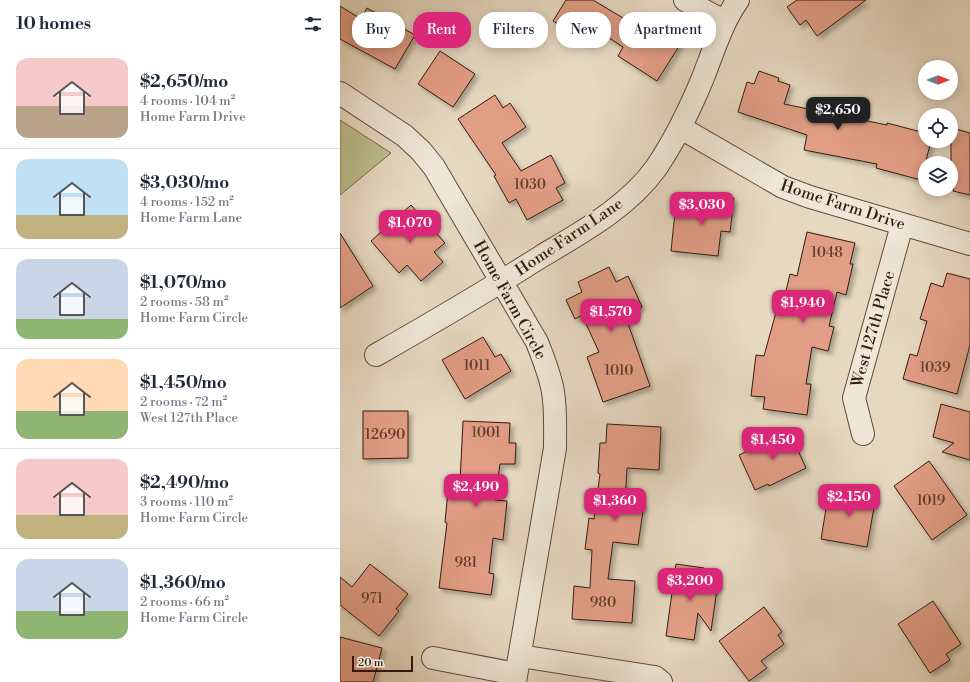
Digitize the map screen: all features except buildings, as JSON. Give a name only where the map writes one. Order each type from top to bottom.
[{"type":"street","points":[[685,0],[725,22]]},
{"type":"street","name":"Home Farm Lane","points":[[376,355],[450,313],[583,231],[623,202],[642,184],[655,169],[681,128],[725,22],[738,0]]},
{"type":"street","name":"Home Farm Circle","points":[[340,93],[387,124],[421,151],[434,166],[537,342],[545,361],[553,392],[555,448],[517,671]]},
{"type":"street","name":"Home Farm Drive","points":[[681,128],[783,187],[810,197],[970,244]]},
{"type":"street","name":"West 127th Place","points":[[863,434],[854,398],[902,225]]},
{"type":"street","points":[[433,658],[517,671],[655,678],[661,682]]},
{"type":"green space","points":[[340,120],[391,153],[340,195]]}]
